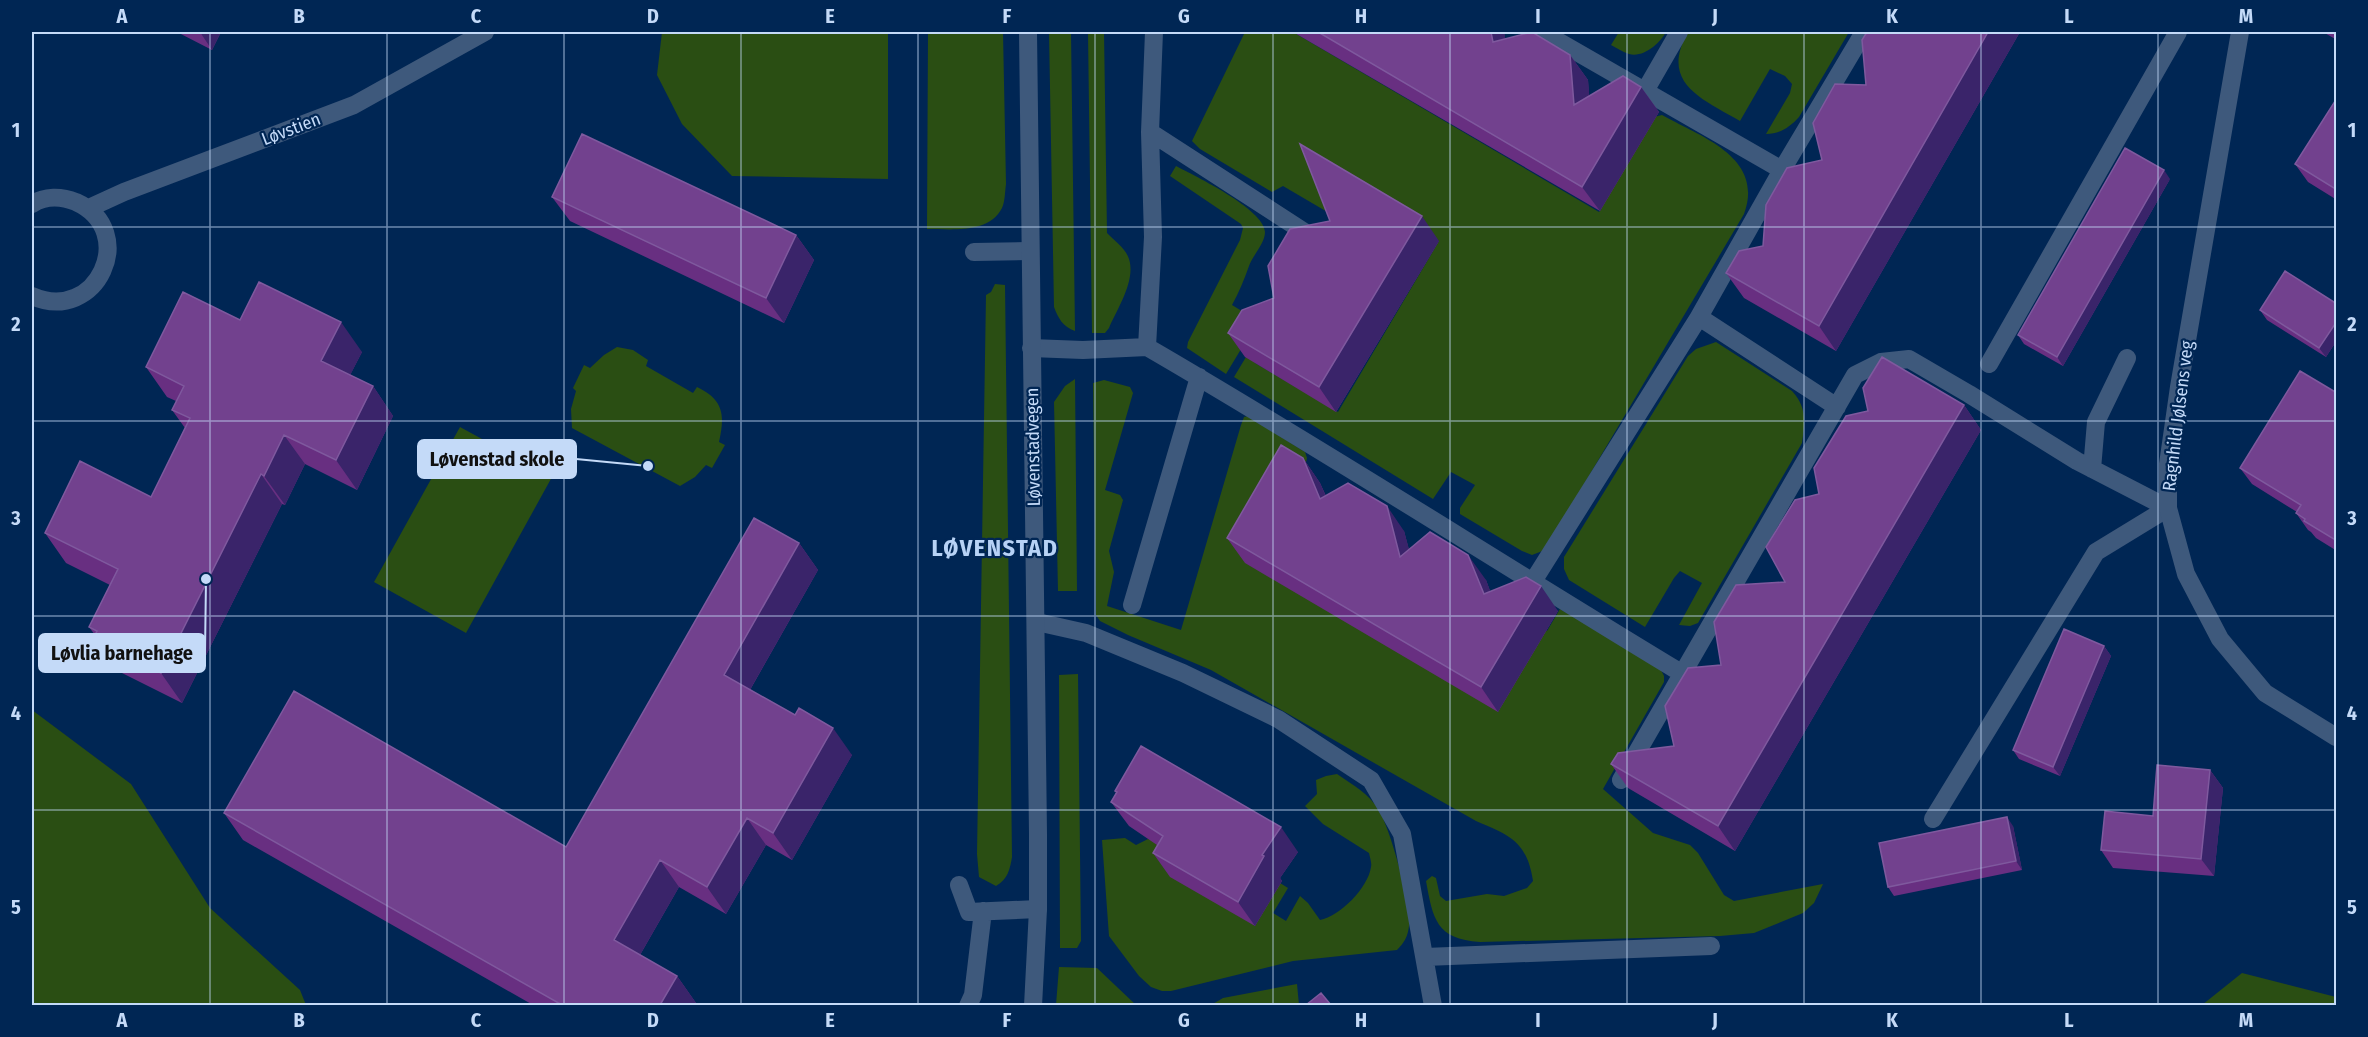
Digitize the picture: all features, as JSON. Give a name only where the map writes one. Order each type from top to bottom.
[{"type":"street","name":"Løvstien","points":[[89,208],[124,192],[354,105],[484,32]]},
{"type":"street","name":"Løvenstadvegen","points":[[1028,32],[1029,251],[1037,622],[1038,909],[1033,1005]]},
{"type":"street","points":[[1148,346],[1153,237],[1150,132],[1154,32]]},
{"type":"street","points":[[1542,32],[1782,170]]},
{"type":"street","points":[[1645,92],[1679,32]]},
{"type":"street","points":[[1532,583],[1699,316],[1864,32]]},
{"type":"street","points":[[1989,363],[2178,32]]},
{"type":"street","name":"Ragnhild Jølsens veg","points":[[2240,32],[2179,387],[2168,464],[2168,508],[2186,574],[2220,639],[2265,693],[2328,734],[2337,737]]},
{"type":"street","points":[[1150,132],[1309,235]]},
{"type":"street","points":[[32,204],[41,199],[66,198],[89,208],[104,229],[109,253],[101,277],[83,295],[58,302],[32,296]]},
{"type":"street","points":[[974,252],[1029,251]]},
{"type":"street","points":[[1699,316],[1837,407]]},
{"type":"street","points":[[1031,348],[1083,350],[1148,346],[1270,418],[1532,583],[1683,674]]},
{"type":"street","points":[[2092,469],[2096,422],[2127,358]]},
{"type":"street","points":[[1621,780],[1855,375],[1881,362],[1909,359],[2092,469],[2168,508]]},
{"type":"street","points":[[1132,605],[1199,377]]},
{"type":"street","points":[[1933,819],[2096,552],[2168,508]]},
{"type":"street","points":[[1037,622],[1086,633],[1183,673],[1278,719],[1371,780],[1402,834],[1433,1005]]},
{"type":"street","points":[[959,885],[969,912],[1038,909]]},
{"type":"street","points":[[968,1005],[973,995],[984,911]]},
{"type":"street","points":[[1425,957],[1711,946]]},
{"type":"green space","points":[[662,32],[888,32],[888,179],[732,176],[682,124],[657,75]]},
{"type":"green space","points":[[928,32],[1003,32],[1005,196],[1002,208],[996,216],[979,226],[927,229]]},
{"type":"green space","points":[[1049,32],[1071,32],[1075,331],[1062,322],[1054,307]]},
{"type":"green space","points":[[1088,32],[1104,32],[1107,233],[1125,252],[1130,268],[1125,295],[1105,333],[1092,333]]},
{"type":"green space","points":[[1245,32],[1293,32],[1599,212],[1654,117],[1662,115],[1711,141],[1738,163],[1746,178],[1748,194],[1744,214],[1545,550],[1532,555],[1522,551],[1460,514],[1460,508],[1475,485],[1451,472],[1433,499],[1234,377],[1249,352],[1255,363],[1338,412],[1439,241],[1341,220],[1283,186],[1272,192],[1200,149],[1192,141]]},
{"type":"green space","points":[[1619,32],[1666,32],[1651,49],[1635,55],[1611,45]]},
{"type":"green space","points":[[1688,32],[1849,32],[1799,117],[1784,129],[1766,134],[1790,93],[1792,84],[1785,76],[1770,69],[1740,121],[1699,97],[1682,77],[1679,64],[1680,50]]},
{"type":"green space","points":[[1176,166],[1241,204],[1262,223],[1265,232],[1232,305],[1258,321],[1226,374],[1187,348],[1240,240],[1243,228],[1241,224],[1170,176]]},
{"type":"green space","points":[[995,284],[1005,285],[1012,857],[1006,877],[996,886],[979,877],[977,854],[986,295],[991,292]]},
{"type":"green space","points":[[1716,342],[1792,391],[1803,409],[1802,443],[1698,623],[1690,626],[1679,625],[1702,583],[1680,571],[1645,627],[1569,580],[1564,569],[1564,557],[1688,356],[1696,349]]},
{"type":"green space","points":[[617,347],[633,350],[648,360],[646,366],[693,393],[697,387],[713,397],[722,416],[719,442],[725,445],[712,468],[706,465],[695,477],[680,486],[572,428],[571,409],[576,391],[573,388],[584,365],[590,368]]},
{"type":"green space","points":[[1075,379],[1077,591],[1058,591],[1054,402],[1065,386]]},
{"type":"green space","points":[[1104,380],[1130,387],[1133,393],[1105,490],[1120,495],[1123,500],[1109,551],[1114,572],[1107,606],[1181,630],[1241,425],[1244,417],[1248,416],[1305,452],[1307,458],[1305,467],[1245,562],[1547,631],[1560,609],[1659,666],[1664,682],[1603,789],[1653,833],[1690,845],[1698,853],[1724,895],[1734,901],[1823,884],[1814,903],[1803,913],[1754,933],[1720,936],[1480,942],[1454,937],[1445,931],[1439,925],[1431,906],[1426,881],[1432,876],[1436,878],[1440,896],[1446,901],[1487,894],[1504,896],[1527,888],[1533,881],[1530,868],[1521,848],[1515,841],[1211,670],[1128,635],[1100,621],[1096,615],[1093,383]]},
{"type":"green space","points":[[460,427],[552,477],[466,633],[374,582]]},
{"type":"green space","points":[[1078,674],[1081,941],[1077,948],[1060,948],[1059,675]]},
{"type":"green space","points":[[32,710],[131,784],[210,908],[300,990],[306,1005],[32,1005]]},
{"type":"green space","points":[[1337,774],[1375,804],[1389,833],[1404,885],[1409,916],[1407,936],[1397,950],[1293,961],[1171,991],[1151,987],[1139,976],[1109,936],[1102,840],[1125,838],[1136,845],[1148,839],[1280,883],[1288,888],[1273,913],[1286,921],[1300,896],[1320,920],[1336,913],[1352,900],[1365,884],[1371,865],[1369,853],[1323,824],[1305,806],[1317,794],[1316,780]]},
{"type":"green space","points":[[1059,967],[1097,968],[1136,1005],[1056,1005]]},
{"type":"green space","points":[[2242,973],[2336,997],[2336,1005],[2202,1005]]},
{"type":"green space","points":[[1297,984],[1299,1005],[1211,1005],[1223,998]]},
{"type":"building","points":[[1318,32],[1491,32],[1493,42],[1532,32],[1570,55],[1574,105],[1623,76],[1641,87],[1582,187]]},
{"type":"building","points":[[1867,32],[1988,32],[1819,326],[1726,273],[1739,251],[1763,246],[1766,205],[1787,168],[1822,160],[1813,123],[1835,84],[1866,85],[1862,40]]},
{"type":"building","points":[[2337,98],[2337,190],[2295,164]]},
{"type":"building","points":[[582,134],[796,235],[766,298],[552,197]]},
{"type":"building","points":[[1300,144],[1422,216],[1319,387],[1228,333],[1242,310],[1274,298],[1268,266],[1290,229],[1330,221]]},
{"type":"building","points":[[2125,148],[2164,170],[2057,357],[2018,335]]},
{"type":"building","points":[[2285,271],[2337,304],[2337,321],[2319,348],[2260,310]]},
{"type":"building","points":[[259,282],[341,322],[321,361],[373,386],[336,460],[284,435],[264,476],[261,474],[161,673],[93,639],[97,631],[89,627],[118,569],[45,533],[80,461],[151,497],[190,418],[172,410],[184,386],[146,367],[183,292],[240,320]]},
{"type":"building","points":[[1882,357],[1964,405],[1718,826],[1611,764],[1618,753],[1674,746],[1665,706],[1688,668],[1721,665],[1714,622],[1736,585],[1785,582],[1766,547],[1795,500],[1819,494],[1814,468],[1846,416],[1868,411],[1863,388]]},
{"type":"building","points":[[2300,371],[2337,393],[2337,541],[2304,521],[2305,519],[2296,513],[2301,505],[2240,468]]},
{"type":"building","points":[[1281,445],[1303,458],[1320,499],[1348,483],[1387,506],[1400,557],[1430,532],[1468,555],[1484,594],[1526,577],[1541,586],[1481,687],[1227,538]]},
{"type":"building","points":[[754,518],[799,543],[724,675],[795,715],[799,708],[833,728],[773,833],[747,818],[707,887],[660,860],[614,940],[677,976],[660,1005],[562,1005],[224,813],[294,691],[566,847]]},
{"type":"building","points":[[2064,629],[2104,646],[2053,767],[2013,750]]},
{"type":"building","points":[[1141,746],[1281,827],[1262,855],[1264,856],[1238,902],[1153,853],[1163,836],[1111,802]]},
{"type":"building","points":[[2157,765],[2210,770],[2201,859],[2101,850],[2105,811],[2153,816]]},
{"type":"building","points":[[2007,817],[2016,861],[1888,887],[1879,843]]},
{"type":"building","points":[[1321,993],[1331,1005],[1306,1005]]},
{"type":"place","name":"Løvenstad skole","points":[[648,466]]},
{"type":"place","name":"Løvlia barnehage","points":[[206,579]]},
{"type":"district","name":"LØVENSTAD","points":[[995,548]]}]
